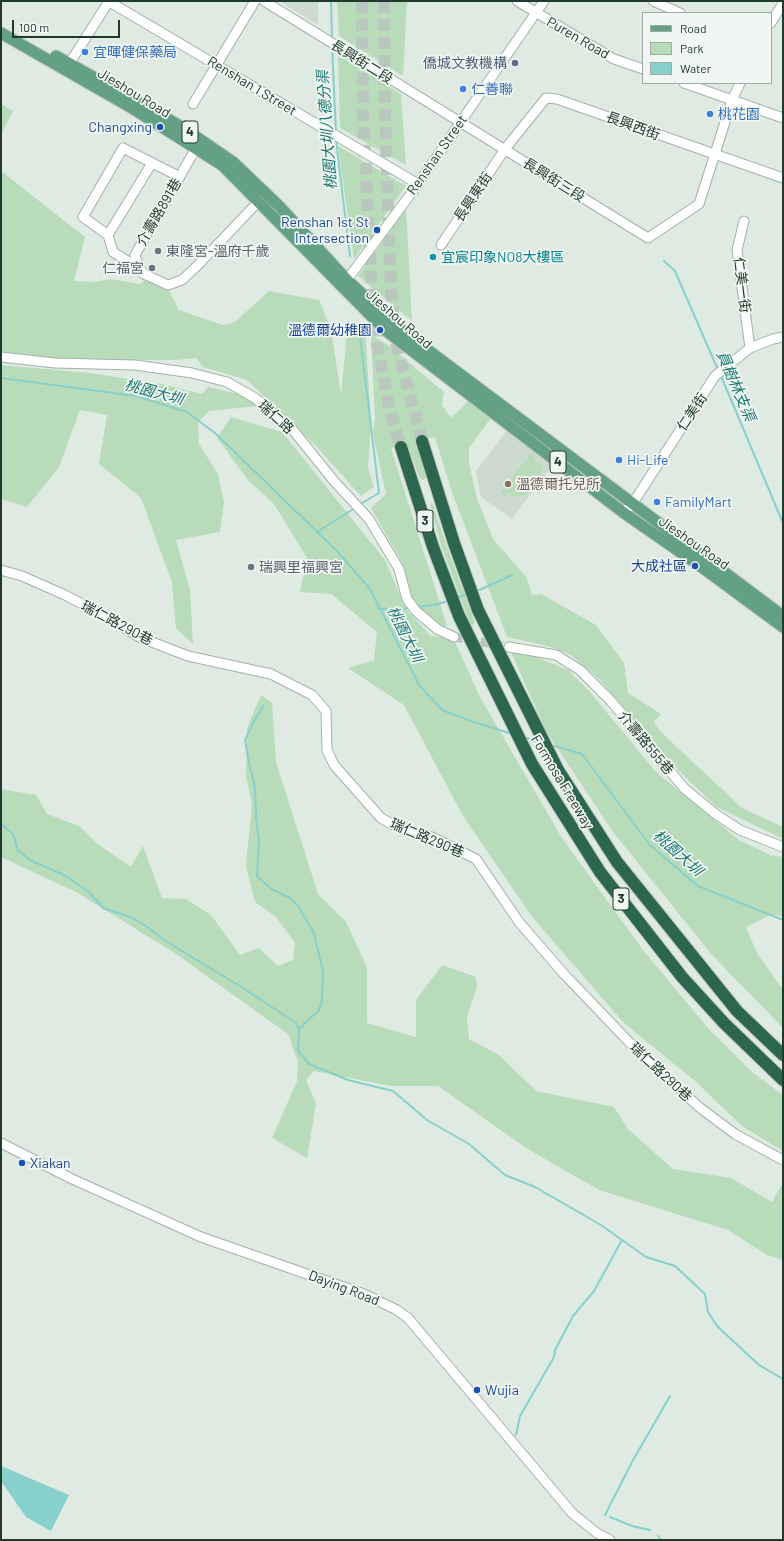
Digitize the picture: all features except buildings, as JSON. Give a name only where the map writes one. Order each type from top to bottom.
[{"type":"highway","name":"Formosa Freeway","points":[[422,441],[436,488],[472,593],[522,702],[558,770],[621,868],[737,1011],[783,1055]]},
{"type":"highway","name":"Formosa Freeway","points":[[401,447],[452,599],[497,695],[532,764],[600,872],[682,977],[724,1023],[783,1080]]},
{"type":"highway","points":[[416,492],[436,488]]},
{"type":"main road","name":"Jieshou Road","points":[[1,25],[222,165],[344,283],[405,333],[511,414],[633,503],[783,616]]},
{"type":"main road","name":"Jieshou Road","points":[[1,33],[182,127],[233,162],[280,206],[385,330],[624,513],[703,568],[783,627]]},
{"type":"street","points":[[68,67],[109,1]]},
{"type":"street","name":"Renshan 1 Street","points":[[109,1],[418,184]]},
{"type":"street","points":[[193,104],[255,1]]},
{"type":"street","name":"長興街二段","points":[[264,1],[460,123]]},
{"type":"street","name":"Puren Road","points":[[516,1],[614,59],[642,69]]},
{"type":"street","name":"Renshan Street","points":[[344,283],[418,184],[544,1]]},
{"type":"street","points":[[653,1],[678,12]]},
{"type":"street","points":[[772,21],[783,3]]},
{"type":"street","points":[[687,84],[783,118]]},
{"type":"street","points":[[715,155],[732,100],[740,84]]},
{"type":"street","name":"長興西街","points":[[505,149],[546,98],[557,99],[783,178]]},
{"type":"street","name":"長興街三段","points":[[460,123],[505,149],[648,238],[699,204],[715,155]]},
{"type":"street","points":[[139,268],[113,252],[108,235],[83,218],[123,148],[180,177]]},
{"type":"street","name":"介壽路891巷","points":[[196,148],[135,255],[139,268],[144,274],[168,285],[182,280],[259,201]]},
{"type":"street","name":"長興東街","points":[[441,245],[505,149]]},
{"type":"street","points":[[108,235],[152,163]]},
{"type":"street","name":"仁美一街","points":[[744,221],[737,250],[750,348]]},
{"type":"street","name":"仁美街","points":[[624,513],[633,503],[719,373],[750,348],[773,339],[783,338]]},
{"type":"street","name":"瑞仁路","points":[[1,357],[55,363],[135,365],[192,373],[227,382],[255,398],[293,430],[334,482],[369,519],[399,569],[407,599],[416,610],[437,629],[454,637]]},
{"type":"street","name":"瑞仁路290巷","points":[[1,570],[22,576],[65,595],[109,618],[139,638],[188,656],[271,674],[312,695],[326,711],[327,750],[334,765],[381,818],[395,826],[432,837],[476,859],[519,922],[564,974],[631,1044],[699,1107],[735,1134],[783,1160]]},
{"type":"street","name":"介壽路555巷","points":[[508,647],[556,655],[580,670],[610,700],[685,789],[717,815],[740,830],[783,847]]},
{"type":"street","name":"Daying Road","points":[[1,1144],[201,1237],[364,1294],[397,1310],[408,1318],[572,1513],[597,1534],[610,1540]]},
{"type":"shaded area","points":[[279,1],[318,1],[318,25]]},
{"type":"shaded area","name":"溫德爾托兒所","points":[[509,428],[554,463],[512,519],[481,497],[476,471]]},
{"type":"green space","points":[[337,1],[407,1],[403,76],[339,36]]},
{"type":"green space","points":[[338,55],[401,94],[406,165],[340,128]]},
{"type":"green space","points":[[1,104],[13,111],[1,134]]},
{"type":"green space","points":[[338,146],[406,186],[354,259]]},
{"type":"green space","points":[[1,171],[85,237],[74,281],[95,282],[110,279],[140,284],[146,279],[168,289],[179,310],[223,325],[235,322],[269,291],[319,300],[331,329],[341,394],[348,321],[365,328],[371,422],[368,468],[374,487],[361,496],[315,445],[247,380],[203,367],[196,358],[177,360],[74,360],[1,354]]},
{"type":"green space","points":[[406,209],[412,321],[358,276]]},
{"type":"green space","points":[[371,335],[388,345],[444,392],[442,405],[451,418],[468,401],[490,419],[469,448],[469,463],[477,499],[493,539],[527,578],[532,595],[541,594],[596,625],[624,663],[628,693],[661,714],[654,722],[661,732],[742,808],[783,827],[783,839],[717,807],[682,774],[598,678],[571,655],[551,647],[507,637],[452,492],[435,437],[418,441],[427,476],[424,480],[420,479],[407,444],[391,448],[447,626],[437,625],[412,601],[404,566],[371,508],[386,494],[373,434],[375,419]]},
{"type":"green space","points":[[1,365],[89,373],[162,384],[202,394],[208,387],[239,394],[258,406],[209,411],[198,422],[199,444],[218,474],[224,502],[220,532],[176,540],[190,590],[193,644],[176,628],[172,582],[141,498],[99,464],[107,415],[80,410],[59,467],[27,507],[1,499]]},
{"type":"green space","points":[[231,417],[282,432],[385,560],[406,609],[431,636],[453,639],[480,697],[562,838],[643,950],[707,1027],[752,1072],[783,1095],[783,1151],[742,1126],[696,1082],[624,1023],[533,918],[463,816],[404,705],[348,668],[374,660],[377,632],[331,594],[300,592],[307,558],[274,504],[248,480],[217,438]]},
{"type":"green space","points":[[531,453],[535,456],[533,459],[541,464],[543,468],[541,474],[526,495],[513,497],[509,492],[506,497],[500,493]]},
{"type":"green space","points":[[430,502],[433,505],[475,622],[471,627],[441,545]]},
{"type":"green space","points":[[511,652],[529,654],[568,670],[590,692],[656,772],[739,840],[770,855],[783,857],[783,916],[770,915],[746,927],[757,953],[783,990],[783,1028],[712,955],[613,832],[546,731]]},
{"type":"green space","points":[[261,695],[272,703],[276,762],[318,894],[346,922],[367,967],[367,1023],[416,1037],[416,1000],[442,965],[476,977],[477,987],[467,1017],[469,1039],[499,1055],[536,1091],[614,1107],[628,1129],[673,1169],[731,1178],[772,1202],[783,1182],[783,1260],[767,1255],[728,1230],[599,1190],[526,1148],[438,1086],[391,1086],[314,1071],[306,1080],[316,1104],[307,1158],[272,1138],[297,1081],[298,1062],[288,1034],[176,954],[78,893],[1,857],[1,789],[36,795],[47,814],[79,826],[95,842],[131,867],[143,846],[162,898],[186,899],[211,915],[240,955],[259,948],[278,966],[293,960],[295,943],[276,917],[255,902],[246,866],[252,804],[246,776],[247,728]]},
{"type":"water","points":[[1,1466],[69,1495],[51,1531],[26,1517],[1,1481]]},
{"type":"waterway","name":"桃園大圳八德分渠","points":[[331,1],[332,40]]},
{"type":"waterway","name":"桃園大圳八德分渠","points":[[332,46],[336,132]]},
{"type":"waterway","name":"桃園大圳八德分渠","points":[[336,140],[350,256]]},
{"type":"waterway","name":"員樹林支渠","points":[[664,261],[675,271],[718,370]]},
{"type":"waterway","name":"桃園大圳八德分渠","points":[[359,327],[379,493],[359,505]]},
{"type":"waterway","name":"員樹林支渠","points":[[721,376],[783,523]]},
{"type":"waterway","name":"桃園大圳","points":[[1,378],[136,396],[187,412],[215,433],[338,552],[370,589],[419,685],[442,710],[512,734]]},
{"type":"waterway","name":"桃園大圳八德分渠","points":[[317,532],[355,508]]},
{"type":"waterway","points":[[475,592],[512,575]]},
{"type":"waterway","points":[[456,598],[467,594]]},
{"type":"waterway","points":[[417,607],[434,605],[448,601]]},
{"type":"waterway","points":[[378,608],[391,610],[411,608]]},
{"type":"waterway","points":[[264,705],[245,740],[255,787],[256,818],[259,842],[257,876],[271,889],[290,898],[298,906],[314,933],[323,972],[322,1000],[319,1010],[299,1029]]},
{"type":"waterway","name":"桃園大圳","points":[[524,737],[539,742]]},
{"type":"waterway","name":"桃園大圳","points":[[551,745],[582,754],[650,845],[698,886],[783,920]]},
{"type":"waterway","points":[[1,824],[13,834],[18,850],[30,860],[66,876],[89,892],[103,908],[130,917],[146,926],[167,942],[243,988],[296,1023],[299,1030],[298,1051],[309,1064],[348,1080],[393,1091],[427,1120],[469,1144],[505,1175],[535,1187],[601,1225],[646,1257],[675,1266],[705,1294],[708,1312],[717,1326],[759,1365],[783,1379]]},
{"type":"waterway","points":[[516,1435],[520,1416],[554,1357],[555,1350],[573,1316],[594,1291],[622,1240]]},
{"type":"waterway","points":[[605,1515],[632,1462],[670,1396]]},
{"type":"waterway","points":[[610,1517],[632,1526],[650,1530]]},
{"type":"waterway","points":[[658,1536],[661,1540]]},
{"type":"tunnel","points":[[362,1],[363,114],[372,291],[377,344],[390,412],[401,447]]},
{"type":"tunnel","points":[[384,1],[385,115],[391,291],[396,342],[422,441]]},
{"type":"tunnel","points":[[454,637],[509,647]]},
{"type":"place","name":"宜暉健保藥局","points":[[85,52]]},
{"type":"place","name":"僑城文教機構","points":[[515,63]]},
{"type":"place","name":"仁善聯","points":[[463,89]]},
{"type":"place","name":"桃花園","points":[[710,114]]},
{"type":"place","name":"Changxing","points":[[160,127]]},
{"type":"place","name":"Renshan 1st St Intersection","points":[[377,230]]},
{"type":"place","name":"東隆宮-溫府千歲","points":[[158,251]]},
{"type":"place","name":"宜宸印象NO8大樓區","points":[[433,257]]},
{"type":"place","name":"仁福宮","points":[[152,268]]},
{"type":"place","name":"溫德爾幼稚園","points":[[380,330]]},
{"type":"place","name":"Hi-Life","points":[[619,460]]},
{"type":"place","name":"溫德爾托兒所","points":[[508,484]]},
{"type":"place","name":"FamilyMart","points":[[657,502]]},
{"type":"place","name":"大成社區","points":[[695,566]]},
{"type":"place","name":"瑞興里福興宮","points":[[251,567]]},
{"type":"place","name":"Xiakan","points":[[22,1163]]},
{"type":"place","name":"Wujia","points":[[477,1390]]}]
